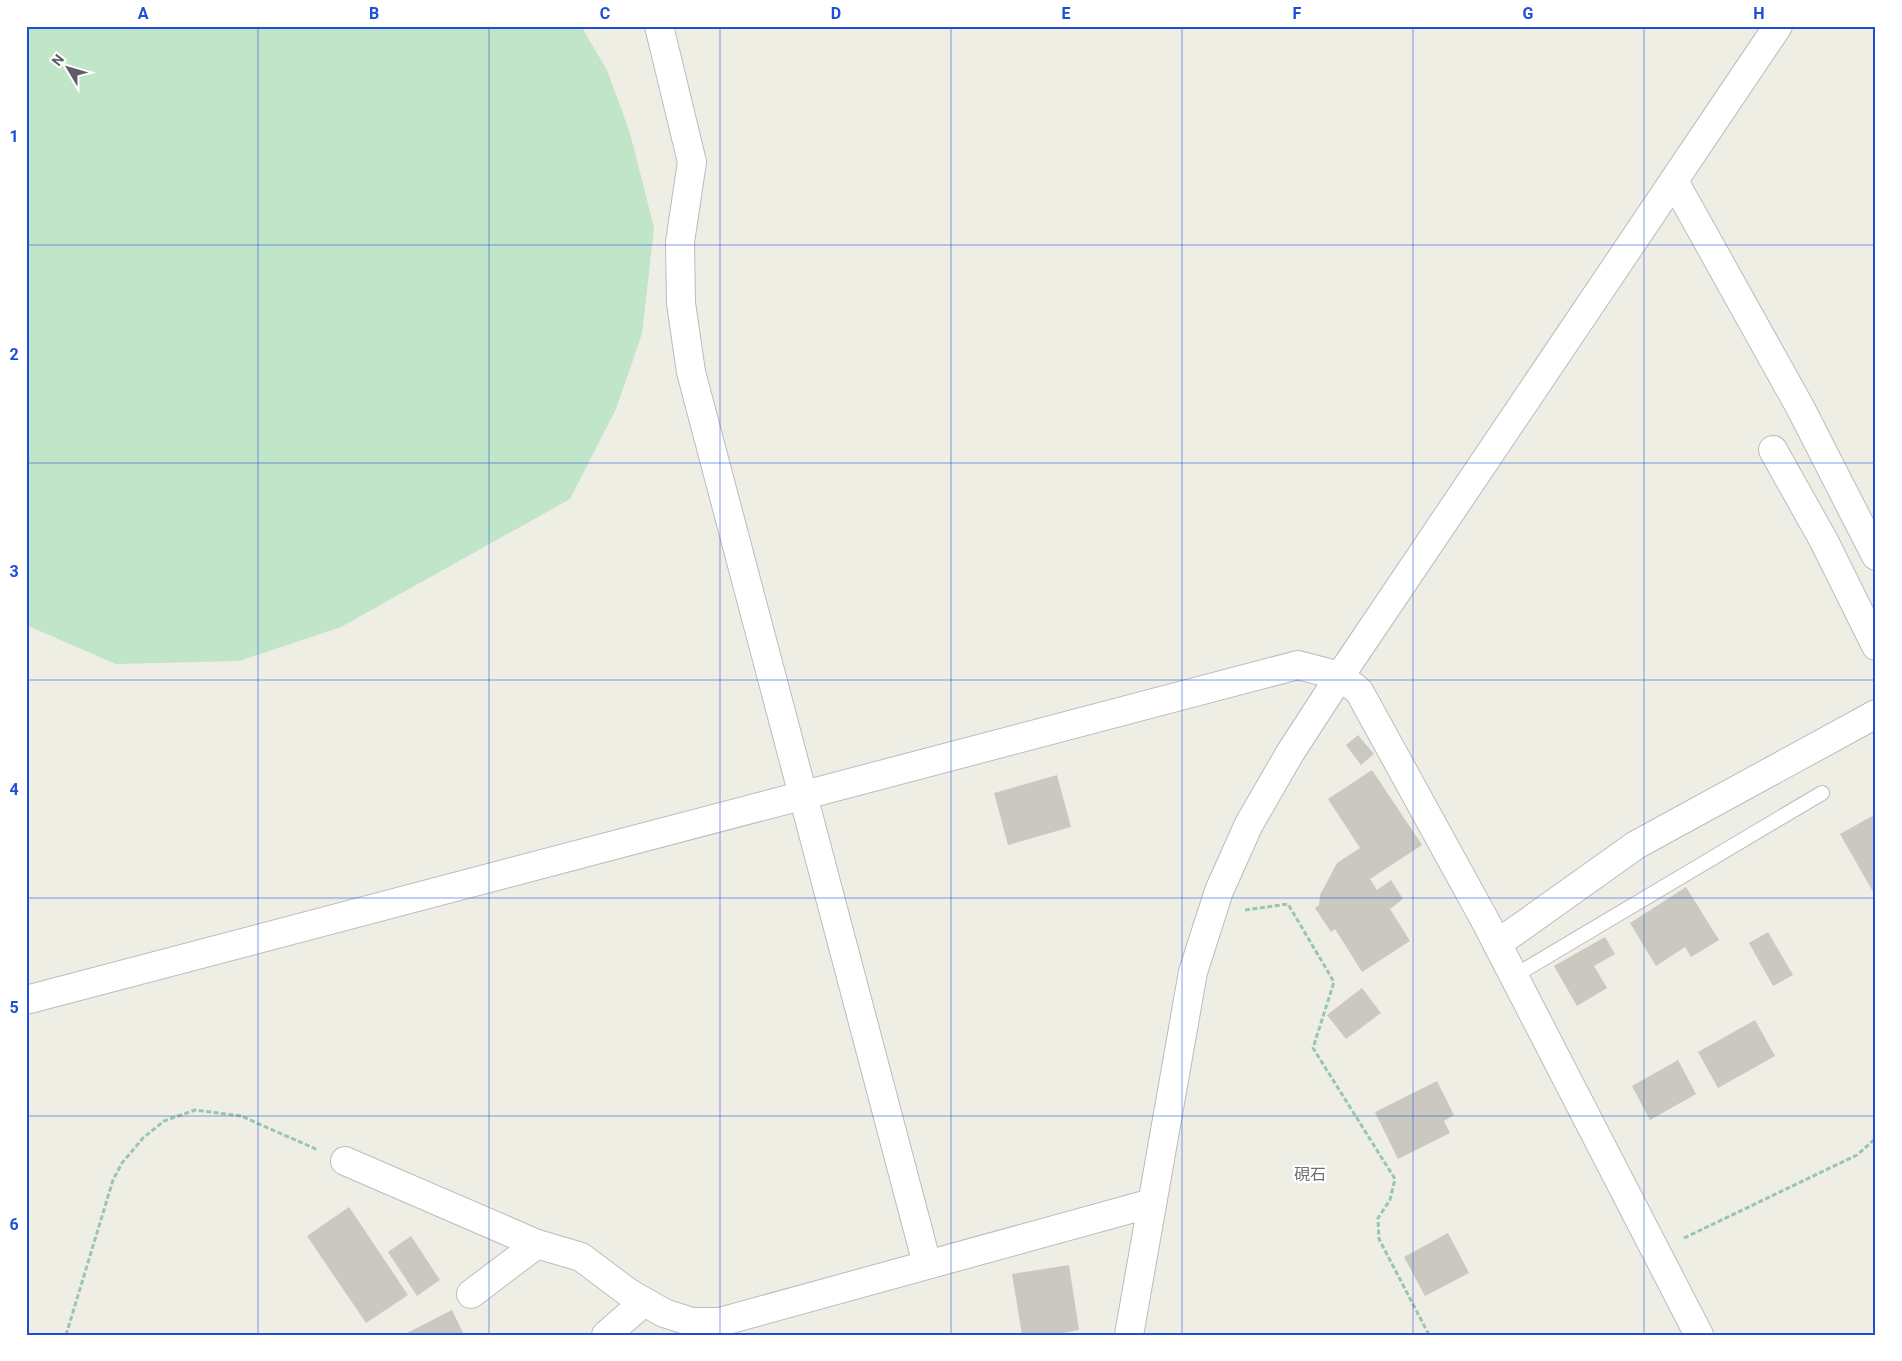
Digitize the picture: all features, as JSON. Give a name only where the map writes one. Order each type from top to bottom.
[{"type":"street","points":[[659,26],[692,162],[680,242],[681,303],[691,372],[928,1264]]},
{"type":"street","points":[[1129,1335],[1193,972],[1219,891],[1249,824],[1290,753],[1340,676],[1778,26]]},
{"type":"street","points":[[1674,181],[1800,407],[1876,556]]},
{"type":"street","points":[[1773,450],[1824,541],[1876,646]]},
{"type":"street","points":[[1824,541],[1859,523]]},
{"type":"street","points":[[26,1000],[1298,665],[1340,676],[1359,691],[1514,976],[1699,1335]]},
{"type":"street","points":[[1497,944],[1636,845],[1876,714]]},
{"type":"street","points":[[345,1161],[537,1244],[581,1257],[644,1302],[664,1313],[692,1322],[747,1324],[928,1264],[1152,1203]]},
{"type":"street","points":[[471,1294],[537,1244]]},
{"type":"street","points":[[606,1335],[644,1302]]},
{"type":"lane","points":[[1514,976],[1822,793]]},
{"type":"path","points":[[1212,914],[1288,904],[1334,982],[1313,1048],[1395,1179],[1390,1200],[1378,1218],[1380,1239],[1429,1335]]},
{"type":"path","points":[[66,1335],[113,1180],[122,1163],[143,1138],[164,1121],[195,1110],[241,1116],[345,1161]]},
{"type":"path","points":[[1656,1251],[1857,1155],[1876,1138]]},
{"type":"green space","points":[[26,26],[581,26],[607,70],[630,133],[654,228],[642,334],[616,409],[570,499],[341,627],[239,661],[116,664],[26,625]]},
{"type":"building","points":[[1358,735],[1374,754],[1361,765],[1346,745]]},
{"type":"building","points":[[1372,770],[1422,845],[1370,879],[1377,890],[1391,880],[1403,899],[1390,909],[1410,941],[1362,972],[1335,929],[1331,932],[1315,908],[1319,905],[1320,895],[1337,863],[1360,848],[1328,799]]},
{"type":"building","points":[[1057,775],[1071,827],[1008,845],[994,793]]},
{"type":"building","points":[[1876,814],[1876,897],[1840,834]]},
{"type":"building","points":[[1686,887],[1719,940],[1691,957],[1685,947],[1656,966],[1630,923]]},
{"type":"building","points":[[1768,932],[1793,975],[1773,986],[1749,943]]},
{"type":"building","points":[[1605,937],[1615,954],[1594,966],[1607,988],[1577,1006],[1554,966]]},
{"type":"building","points":[[1362,988],[1381,1013],[1346,1039],[1327,1015]]},
{"type":"building","points":[[1755,1020],[1775,1056],[1718,1088],[1698,1052]]},
{"type":"building","points":[[1678,1060],[1696,1094],[1650,1120],[1632,1086]]},
{"type":"building","points":[[1437,1081],[1454,1115],[1444,1121],[1450,1133],[1398,1159],[1375,1112]]},
{"type":"building","points":[[349,1207],[408,1295],[366,1323],[307,1236]]},
{"type":"building","points":[[1448,1233],[1469,1273],[1425,1296],[1404,1257]]},
{"type":"building","points":[[411,1236],[440,1280],[417,1296],[388,1252]]},
{"type":"building","points":[[1069,1265],[1079,1330],[1053,1335],[1022,1335],[1012,1274]]},
{"type":"building","points":[[452,1310],[464,1335],[403,1335]]},
{"type":"district","name":"硯石","points":[[1310,1174]]}]
